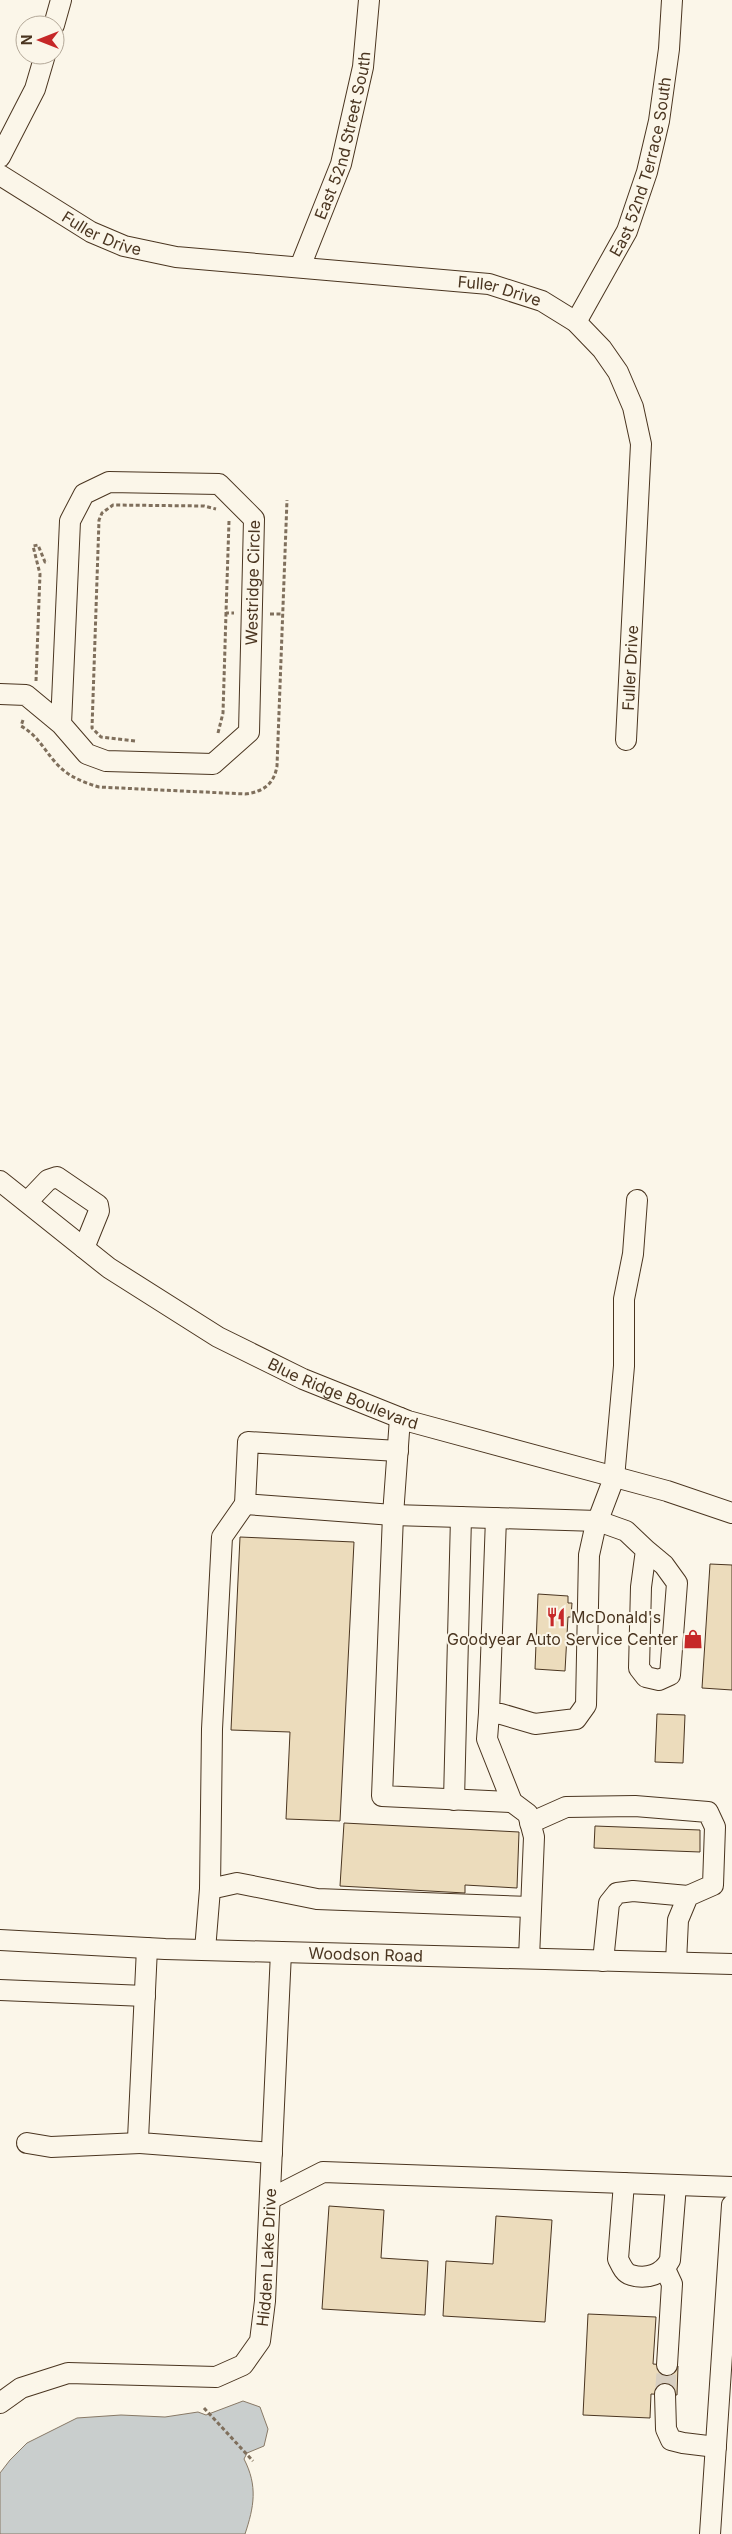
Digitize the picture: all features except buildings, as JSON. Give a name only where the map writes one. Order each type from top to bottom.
[{"type":"street","points":[[57,15],[62,0]]},
{"type":"street","name":"East 52nd Street South","points":[[300,267],[341,164],[363,67],[369,0]]},
{"type":"street","name":"East 52nd Terrace South","points":[[576,322],[626,231],[647,172],[659,121],[669,49],[672,0]]},
{"type":"street","points":[[0,158],[35,89],[42,65]]},
{"type":"street","name":"Fuller Drive","points":[[0,175],[90,232],[124,246],[176,257],[489,284],[542,301],[576,322],[602,349],[618,372],[633,407],[641,444],[626,740]]},
{"type":"street","name":"Westridge Circle","points":[[0,694],[26,695],[61,724],[87,754],[106,760],[213,764],[249,732],[254,519],[219,484],[109,482],[84,494],[70,521],[61,724]]},
{"type":"street","points":[[27,1202],[48,1180],[57,1177],[98,1205],[99,1211],[84,1248]]},
{"type":"street","name":"Blue Ridge Boulevard","points":[[0,1181],[109,1268],[218,1337],[303,1379],[400,1418],[667,1491],[732,1513]]},
{"type":"street","points":[[488,1713],[501,1714],[535,1724],[576,1719],[586,1705],[589,1556],[598,1521],[614,1478],[623,1375],[624,1299],[633,1254],[637,1200]]},
{"type":"street","points":[[400,1418],[393,1515],[382,1796],[512,1802]]},
{"type":"street","points":[[205,1950],[210,1889],[212,1729],[222,1537],[245,1504],[248,1442],[398,1451]]},
{"type":"street","points":[[245,1504],[393,1515],[598,1521],[626,1530],[664,1565],[677,1583],[670,1676],[659,1680],[646,1677],[639,1668],[641,1587],[646,1550]]},
{"type":"street","points":[[454,1800],[461,1517]]},
{"type":"street","points":[[496,1518],[487,1739],[512,1802],[528,1814],[534,1837],[528,1958]]},
{"type":"street","points":[[530,1822],[566,1807],[635,1806],[708,1812],[715,1827],[714,1885],[688,1896],[632,1891],[617,1893],[609,1903],[603,1960]]},
{"type":"street","points":[[210,1889],[237,1883],[317,1899],[531,1907]]},
{"type":"street","points":[[676,1962],[678,1920],[688,1896]]},
{"type":"street","name":"Woodson Road","points":[[0,1940],[205,1950],[732,1964]]},
{"type":"street","points":[[140,2144],[138,2139],[147,1948]]},
{"type":"street","name":"Hidden Lake Drive","points":[[0,2403],[22,2388],[68,2373],[216,2377],[244,2365],[260,2341],[265,2301],[281,1952]]},
{"type":"street","points":[[0,1990],[145,1996]]},
{"type":"street","points":[[28,2142],[51,2147],[140,2144],[272,2153]]},
{"type":"street","points":[[270,2199],[323,2172],[732,2187]]},
{"type":"street","points":[[624,2183],[618,2259],[624,2270],[631,2275],[656,2275],[665,2269],[670,2260],[676,2185]]},
{"type":"street","points":[[710,2534],[732,2205]]},
{"type":"street","points":[[665,2269],[672,2284],[668,2358]]},
{"type":"street","points":[[665,2394],[666,2429],[671,2440],[716,2447]]},
{"type":"path","points":[[23,720],[21,726],[37,737],[56,762],[69,774],[87,783],[107,788],[245,794],[258,793],[270,783],[277,766],[286,500]]},
{"type":"path","points":[[138,741],[101,737],[92,728],[99,520],[106,509],[121,504],[204,506],[221,511]]},
{"type":"path","points":[[214,739],[223,721],[230,533],[227,517]]},
{"type":"path","points":[[34,688],[37,678],[40,574],[32,546],[38,545],[45,562],[48,561]]},
{"type":"path","points":[[226,613],[235,613]]},
{"type":"path","points":[[264,613],[282,614]]},
{"type":"path","points":[[204,2408],[253,2461]]},
{"type":"shaded area","points":[[243,2401],[260,2407],[268,2429],[264,2446],[247,2453],[244,2459],[253,2487],[251,2515],[245,2534],[0,2534],[0,2473],[27,2443],[77,2418],[121,2415],[165,2417],[198,2412],[206,2415]]},
{"type":"tunnel","points":[[665,2394],[667,2365]]},
{"type":"place","name":"McDonald's","points":[[556,1617]]},
{"type":"place","name":"Goodyear Auto Service Center","points":[[693,1639]]}]
